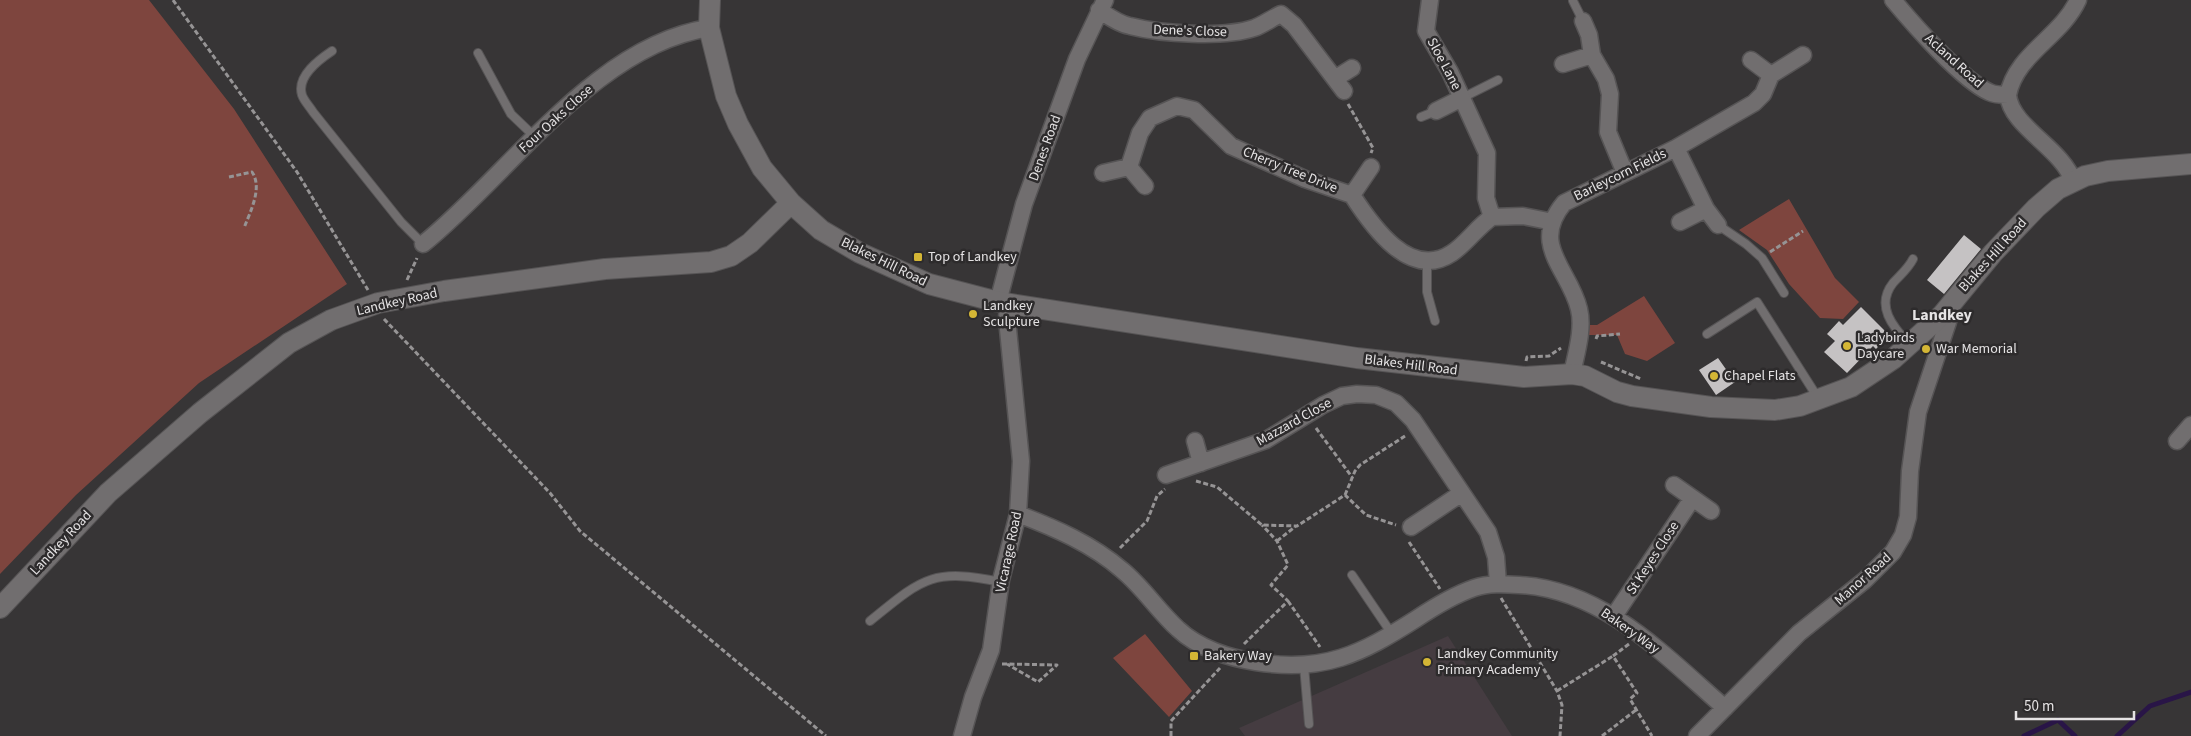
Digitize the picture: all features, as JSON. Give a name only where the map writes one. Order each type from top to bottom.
[{"type":"street","name":"Blakes Hill Road","points":[[710,0],[710,28],[724,88],[738,124],[762,168],[791,203],[821,230],[875,260],[929,284],[1003,303],[1357,358],[1466,372],[1524,377],[1572,374],[1585,376],[1617,392],[1632,396],[1736,410],[1775,410],[1800,406],[1851,387],[1871,375],[1942,315],[1971,278],[2024,221],[2058,189],[2073,181],[2108,171],[2191,164]]},
{"type":"street","name":"Sloe Lane","points":[[1430,0],[1426,31],[1462,98],[1487,152],[1486,198],[1492,217]]},
{"type":"street","name":"Acland Road","points":[[1893,0],[1933,45],[1971,80],[1989,92],[2008,95]]},
{"type":"street","points":[[2073,181],[2058,159],[2012,111],[2008,95],[2016,72],[2065,22],[2076,1]]},
{"type":"street","name":"Dene's Close","points":[[1102,5],[1128,26],[1162,32],[1208,33],[1233,33],[1255,28],[1284,7],[1294,25],[1340,85]]},
{"type":"street","name":"Denes Road","points":[[1003,303],[1024,204],[1077,59],[1102,5]]},
{"type":"street","points":[[1583,21],[1590,35],[1592,55],[1606,79],[1610,94],[1608,132],[1625,173]]},
{"type":"street","name":"Four Oaks Close","points":[[423,244],[453,219],[534,136],[628,59],[665,39],[710,28]]},
{"type":"street","points":[[1563,64],[1592,55]]},
{"type":"street","name":"Barleycorn Fields","points":[[1572,374],[1581,321],[1579,308],[1550,247],[1553,222],[1557,212],[1564,203],[1676,148],[1754,103],[1763,94],[1771,76],[1803,56]]},
{"type":"street","points":[[1751,60],[1771,76]]},
{"type":"street","points":[[1340,85],[1352,68]]},
{"type":"street","name":"Sloe Lane","points":[[1429,114],[1462,98]]},
{"type":"street","name":"Cherry Tree Drive","points":[[1129,167],[1140,133],[1150,118],[1177,106],[1194,110],[1231,146],[1305,180],[1352,195],[1380,234],[1415,260],[1427,262]]},
{"type":"street","points":[[1676,148],[1706,209],[1718,225]]},
{"type":"street","points":[[1104,173],[1129,167],[1145,186]]},
{"type":"street","name":"Cherry Tree Drive","points":[[1352,195],[1371,167]]},
{"type":"street","name":"Landkey Road","points":[[0,608],[108,493],[200,414],[289,343],[331,320],[378,303],[567,273],[711,262],[731,256],[750,243],[791,203]]},
{"type":"street","points":[[1680,222],[1706,209]]},
{"type":"street","points":[[1427,262],[1452,253],[1492,217],[1523,216],[1553,222]]},
{"type":"street","name":"Vicarage Road","points":[[962,736],[991,650],[1001,582],[1018,514],[1021,461],[1007,319],[1003,303]]},
{"type":"street","name":"Manor Road","points":[[1697,736],[1799,633],[1865,580],[1893,552],[1903,535],[1908,517],[1910,471],[1918,412],[1948,322],[1942,315]]},
{"type":"street","name":"Mazzard Close","points":[[1167,481],[1201,463],[1266,440],[1342,396],[1357,394],[1376,395],[1396,403],[1417,428],[1488,532],[1496,558],[1495,584]]},
{"type":"street","points":[[2177,441],[2191,425]]},
{"type":"street","points":[[1194,441],[1201,463]]},
{"type":"street","points":[[1674,486],[1711,511]]},
{"type":"street","points":[[1406,531],[1462,493]]},
{"type":"street","name":"St Keyes Close","points":[[1614,616],[1692,499]]},
{"type":"street","name":"Bakery Way","points":[[1018,514],[1077,540],[1108,558],[1123,570],[1180,631],[1219,654],[1231,656],[1253,669],[1304,666],[1347,657],[1392,634],[1446,600],[1475,588],[1495,584],[1551,590],[1577,597],[1614,616],[1725,708]]},
{"type":"lane","points":[[1573,1],[1583,21]]},
{"type":"lane","points":[[332,51],[316,62],[307,74],[303,81],[301,94],[313,112],[401,222],[423,244]]},
{"type":"lane","points":[[478,54],[511,114],[534,136]]},
{"type":"lane","points":[[1462,98],[1498,80]]},
{"type":"lane","points":[[1718,225],[1746,244],[1762,258],[1784,293]]},
{"type":"lane","points":[[1909,344],[1891,325],[1885,301],[1892,284],[1913,259]]},
{"type":"lane","points":[[1427,262],[1427,292],[1435,321]]},
{"type":"lane","points":[[1707,334],[1757,302],[1818,399]]},
{"type":"lane","points":[[870,621],[908,591],[936,577],[966,575],[1001,582]]},
{"type":"lane","points":[[1352,575],[1392,634]]},
{"type":"lane","points":[[1304,666],[1309,724]]},
{"type":"path","points":[[173,0],[297,172],[378,303],[381,316],[550,493],[580,531],[826,736]]},
{"type":"path","points":[[1340,85],[1340,102],[1351,105],[1373,148],[1368,162],[1371,167]]},
{"type":"path","points":[[229,177],[252,172],[256,178],[255,198],[244,228]]},
{"type":"path","points":[[1762,258],[1803,231]]},
{"type":"path","points":[[399,299],[423,244]]},
{"type":"path","points":[[1595,343],[1597,336],[1620,334]]},
{"type":"path","points":[[1307,415],[1353,477]]},
{"type":"path","points":[[1277,541],[1296,526],[1345,495],[1360,465],[1417,428]]},
{"type":"path","points":[[1187,480],[1194,480],[1217,487],[1262,524],[1277,541],[1288,565],[1271,585],[1288,601],[1330,661]]},
{"type":"path","points":[[1108,558],[1135,535],[1147,521],[1157,496],[1167,481]]},
{"type":"path","points":[[1345,495],[1366,515],[1395,524],[1406,531],[1446,600]]},
{"type":"path","points":[[1262,524],[1296,526]]},
{"type":"path","points":[[1495,584],[1557,691],[1562,705],[1560,736]]},
{"type":"path","points":[[1171,736],[1171,721],[1231,656],[1288,601]]},
{"type":"path","points":[[1557,691],[1613,656],[1640,636]]},
{"type":"path","points":[[1613,656],[1637,693],[1630,699],[1652,736]]},
{"type":"path","points":[[986,663],[1057,665],[1038,682],[1007,664]]},
{"type":"path","points":[[1602,736],[1636,710]]},
{"type":"shaded area","points":[[0,0],[149,0],[234,109],[347,284],[199,383],[76,495],[0,574]]},
{"type":"shaded area","points":[[1789,199],[1835,278],[1859,302],[1843,319],[1820,318],[1789,284],[1767,250],[1739,230]]},
{"type":"shaded area","points":[[1644,296],[1675,343],[1647,361],[1625,354],[1617,335],[1588,335],[1590,325],[1597,325]]},
{"type":"shaded area","points":[[1145,634],[1192,691],[1169,717],[1113,658]]},
{"type":"shaded area","name":"Landkey Community Primary Academy","points":[[1448,636],[1512,736],[1245,736],[1239,728]]},
{"type":"building","points":[[1964,235],[1981,249],[1944,294],[1927,280]]},
{"type":"building","points":[[1861,307],[1889,335],[1876,349],[1873,346],[1847,373],[1824,352],[1835,341],[1827,334],[1839,321],[1843,325]]},
{"type":"building","name":"Chapel Flats","points":[[1718,358],[1735,382],[1716,395],[1699,370]]},
{"type":"waterway","points":[[2117,736],[2150,706],[2191,692]]},
{"type":"waterway","points":[[2024,736],[2058,720],[2075,736]]},
{"type":"place","name":"Top of Landkey","points":[[918,257]]},
{"type":"place","name":"Landkey Sculpture","points":[[973,314]]},
{"type":"place","name":"Ladybirds Daycare","points":[[1847,346]]},
{"type":"place","name":"War Memorial","points":[[1926,349]]},
{"type":"place","name":"Chapel Flats","points":[[1714,376]]},
{"type":"place","name":"Bakery Way","points":[[1194,656]]},
{"type":"place","name":"Landkey Community Primary Academy","points":[[1427,662]]},
{"type":"district","name":"Landkey","points":[[1942,315]]}]
